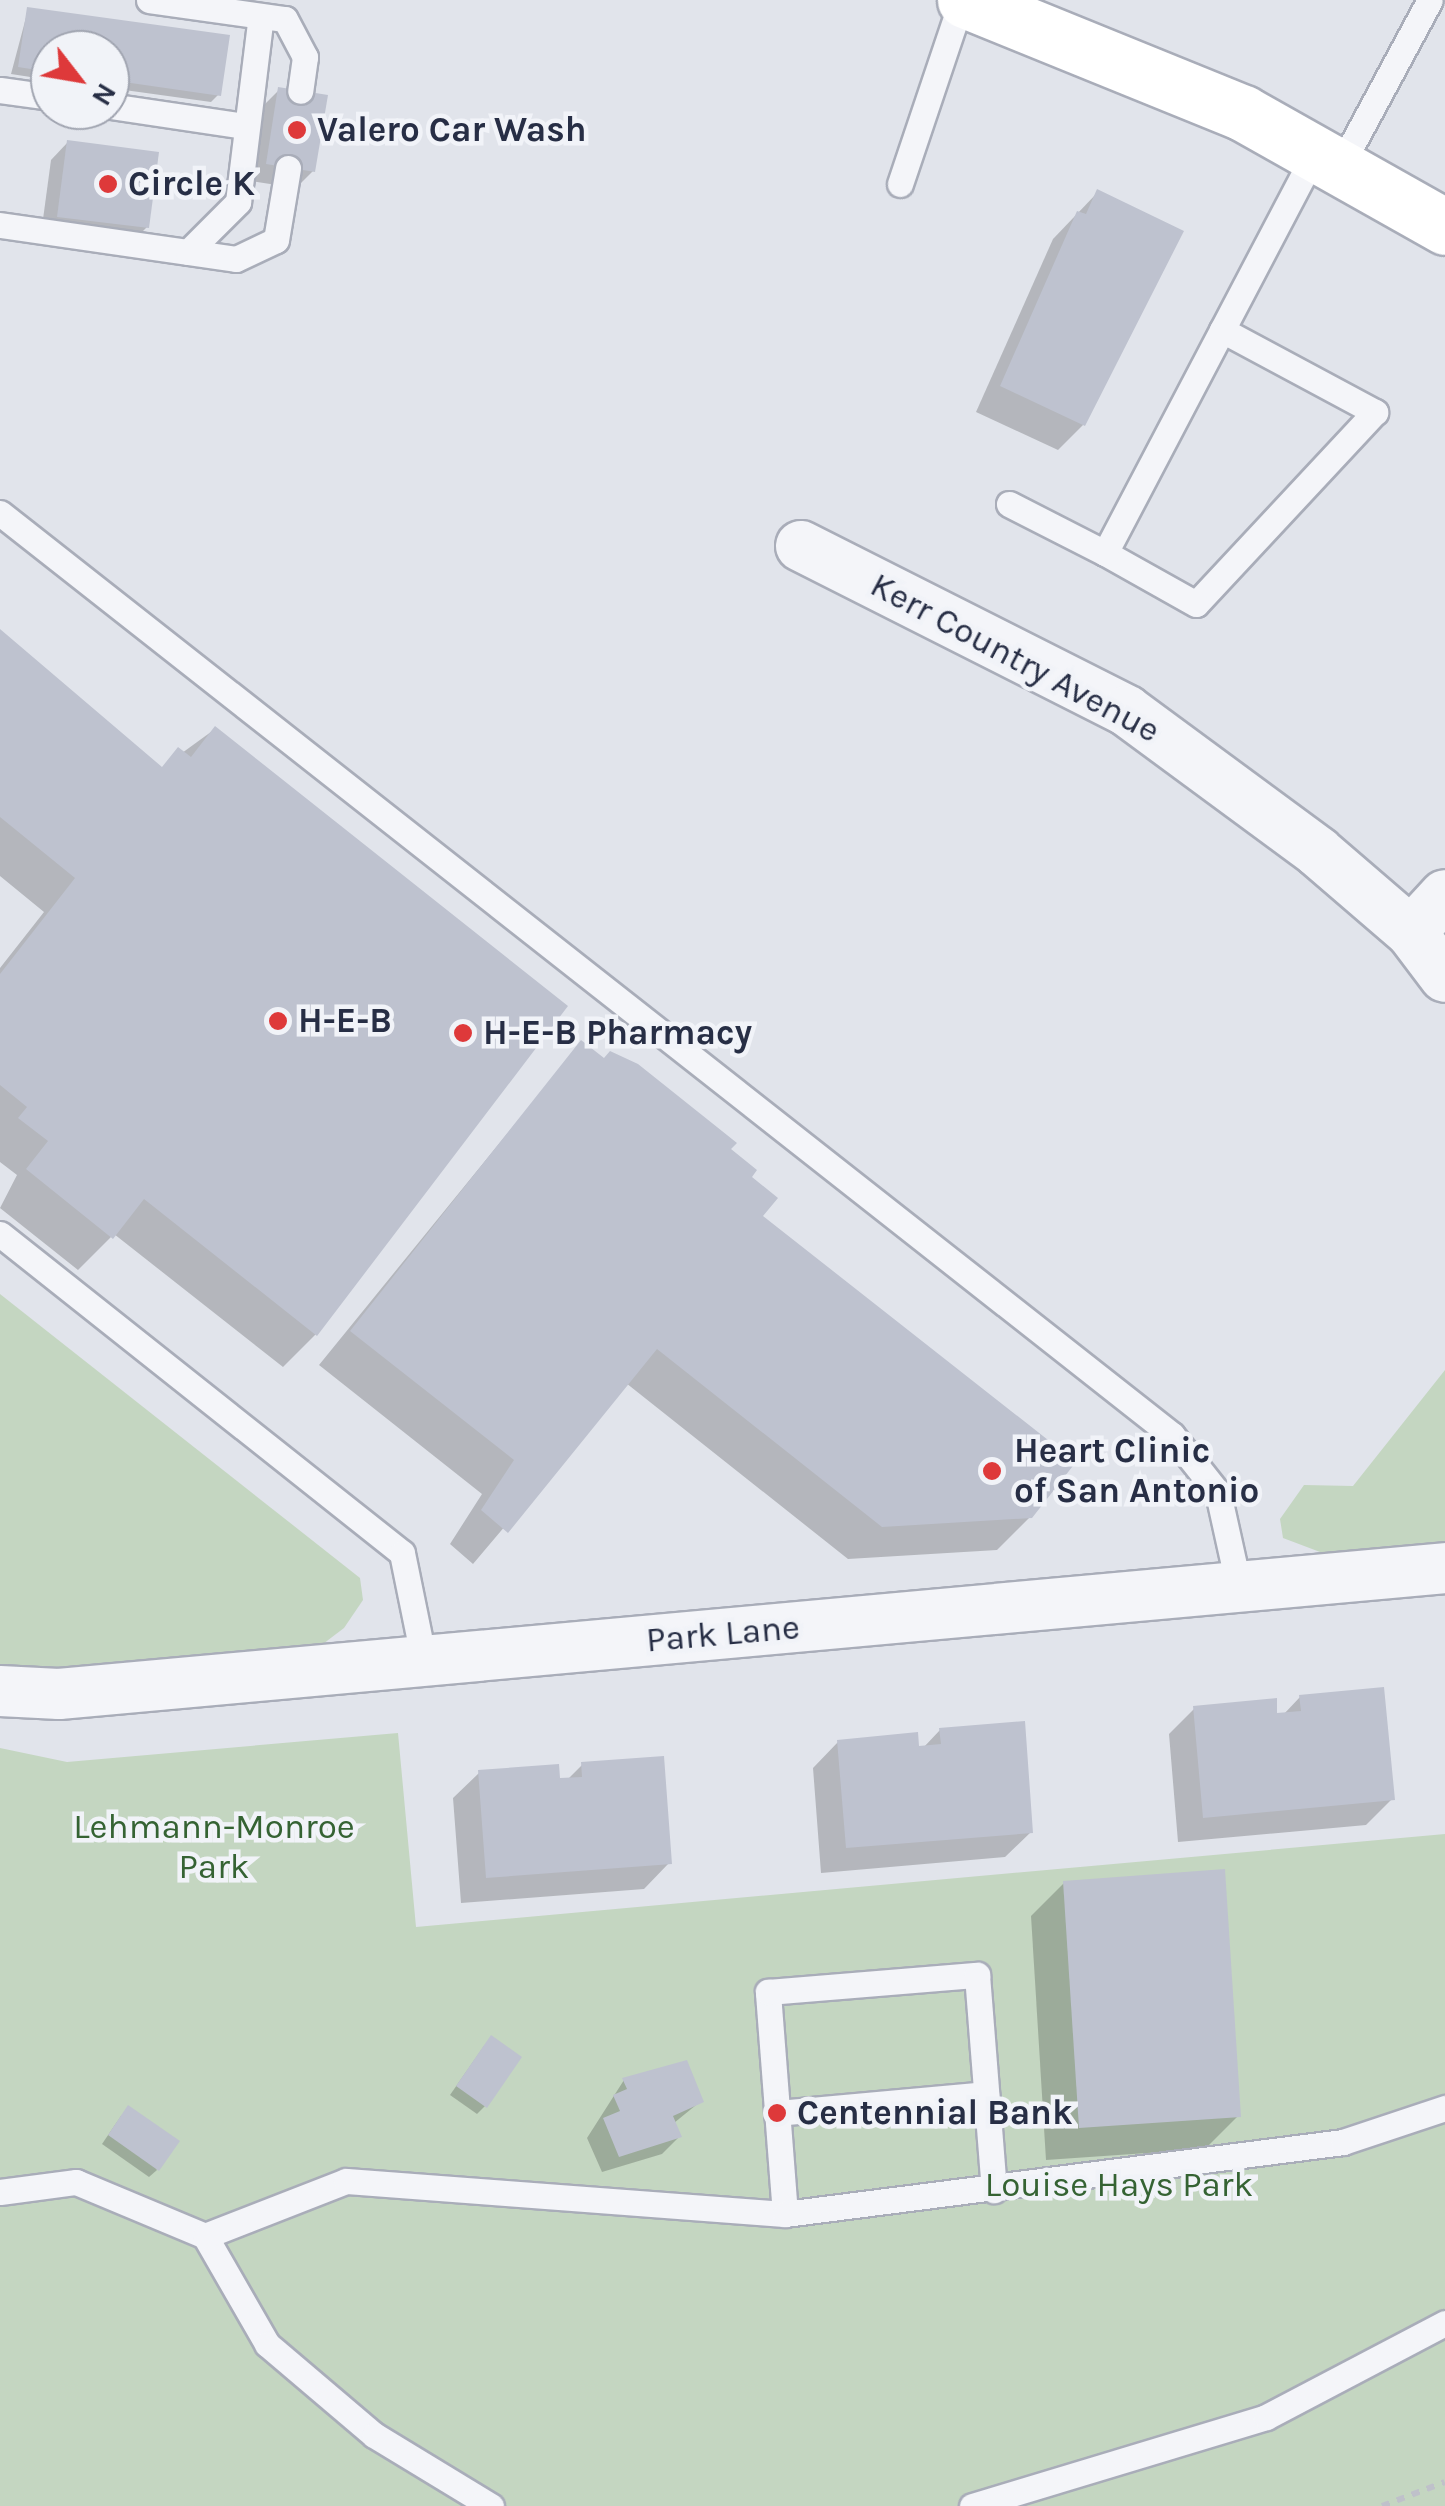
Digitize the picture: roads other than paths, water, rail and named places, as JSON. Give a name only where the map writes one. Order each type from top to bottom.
[{"type":"main road","points":[[963,0],[1162,75],[1328,158],[1445,227]]},
{"type":"street","name":"Kerr Country Avenue","points":[[801,546],[1127,711],[1226,778],[1411,932],[1445,977]]},
{"type":"street","points":[[1411,932],[1445,895]]},
{"type":"street","name":"Park Lane","points":[[0,1692],[424,1661],[1445,1568]]},
{"type":"lane","points":[[149,0],[192,3],[285,20],[305,56],[300,91]]},
{"type":"lane","points":[[900,184],[963,0]]},
{"type":"lane","points":[[1105,553],[1222,330],[1430,0]]},
{"type":"lane","points":[[188,252],[238,202],[262,16]]},
{"type":"lane","points":[[0,90],[30,94]]},
{"type":"lane","points":[[130,109],[246,126]]},
{"type":"lane","points":[[0,226],[236,259],[276,240],[288,168]]},
{"type":"lane","points":[[1009,504],[1196,604],[1374,412],[1222,330]]},
{"type":"lane","points":[[0,513],[1172,1436],[1218,1493],[1239,1588]]},
{"type":"lane","points":[[0,1234],[402,1553],[424,1661]]},
{"type":"lane","points":[[785,2214],[768,1992],[977,1975],[994,2190]]},
{"type":"lane","points":[[777,2113],[986,2094]]},
{"type":"lane","points":[[205,2236],[346,2181],[785,2214],[1343,2142],[1445,2108]]},
{"type":"lane","points":[[0,2192],[76,2182],[205,2236],[267,2344],[374,2435],[490,2506]]},
{"type":"lane","points":[[972,2506],[1266,2417],[1445,2322]]},
{"type":"place","name":"Valero Car Wash","points":[[297,130]]},
{"type":"place","name":"Circle K","points":[[108,184]]},
{"type":"place","name":"H-E-B","points":[[278,1021]]},
{"type":"place","name":"H-E-B Pharmacy","points":[[463,1033]]},
{"type":"place","name":"Heart Clinic of San Antonio","points":[[992,1471]]},
{"type":"place","name":"Centennial Bank","points":[[777,2113]]},
{"type":"park label","name":"Lehmann-Monroe Park","points":[[214,1847]]},
{"type":"park label","name":"Louise Hays Park","points":[[1119,2185]]}]
